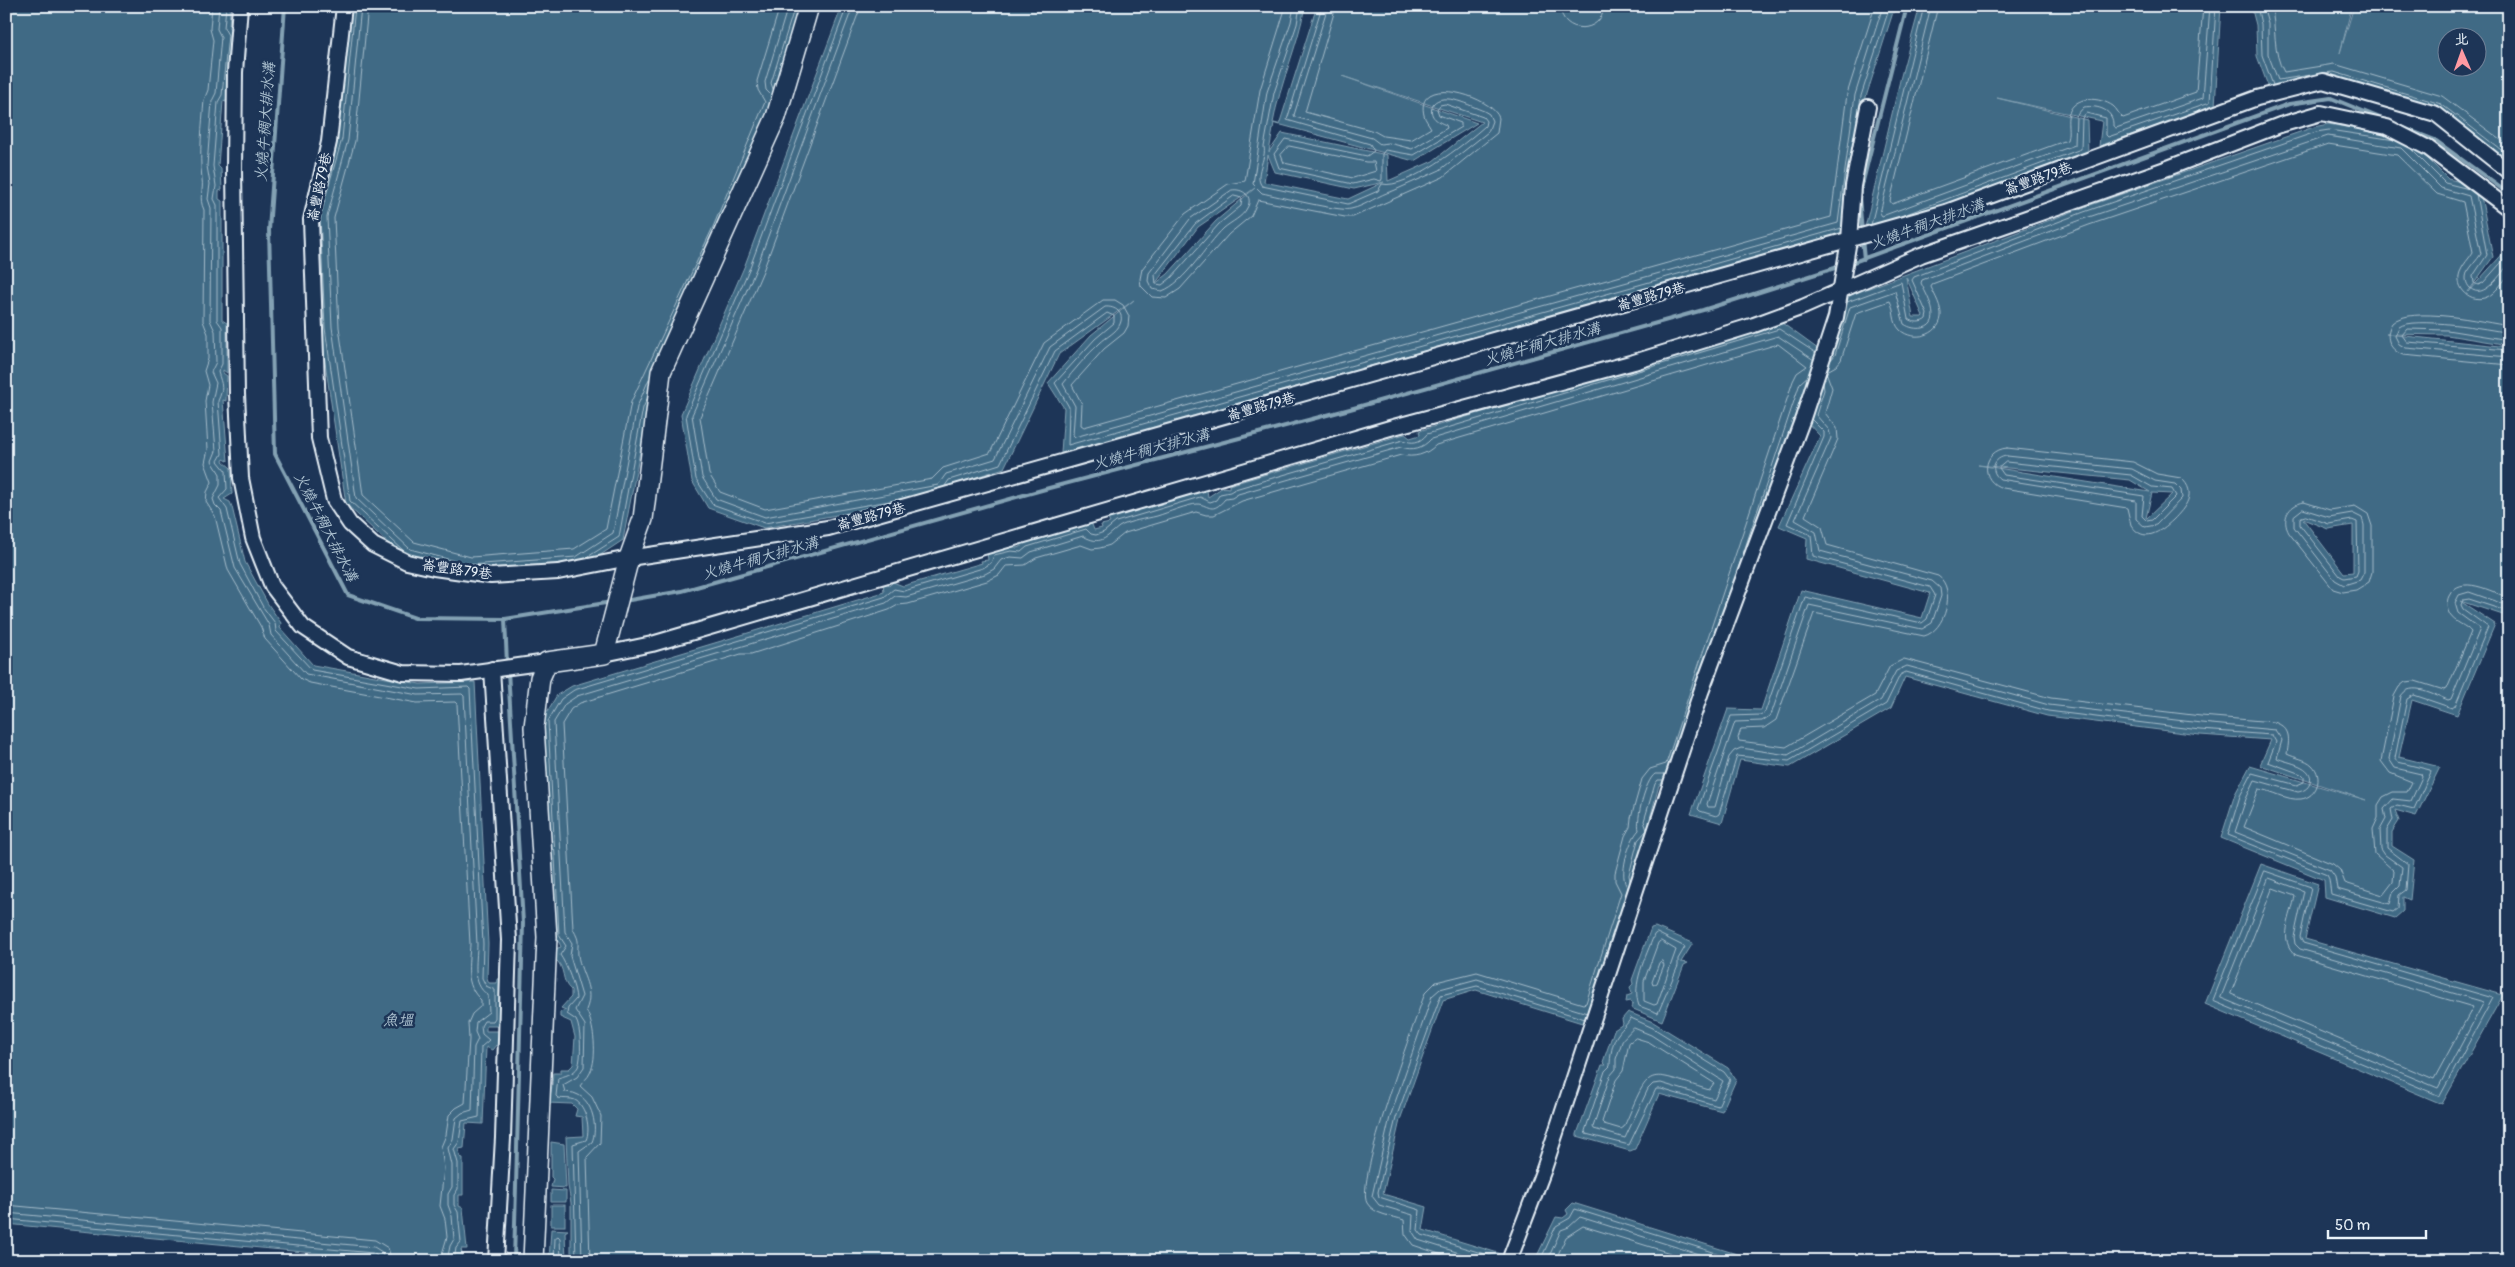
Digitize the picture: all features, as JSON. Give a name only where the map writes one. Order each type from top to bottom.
[{"type":"street","points":[[240,6],[235,82],[237,394],[240,478],[253,538],[272,586],[303,627],[348,657],[403,673],[462,674],[604,654],[652,644],[1390,428],[1634,362],[1803,308],[1921,255],[2168,168],[2280,125],[2321,113],[2386,127],[2428,148],[2509,209]]},
{"type":"street","name":"崙豐路79巷","points":[[344,6],[329,142],[311,220],[319,438],[334,500],[350,524],[373,545],[407,562],[491,576],[558,572],[629,558],[828,528],[1946,212],[2257,98],[2323,81],[2436,114],[2509,172]]},
{"type":"street","points":[[604,654],[629,558],[643,519],[661,372],[776,117],[809,6]]},
{"type":"street","points":[[1509,1261],[1544,1169],[1701,692],[1803,418],[1836,318],[1849,240],[1853,186],[1868,107]]},
{"type":"street","points":[[533,1261],[547,937],[534,726],[540,678],[547,662]]},
{"type":"street","points":[[492,669],[508,940],[503,1138],[496,1261]]},
{"type":"water","name":"魚塭","points":[[6,6],[233,6],[230,8],[229,28],[233,31],[226,102],[223,101],[218,166],[221,169],[222,190],[219,191],[219,199],[222,201],[222,320],[227,323],[227,373],[223,370],[223,373],[227,376],[226,401],[223,400],[228,461],[224,459],[223,461],[231,468],[232,494],[224,499],[230,502],[232,507],[245,562],[268,604],[281,623],[280,628],[313,665],[420,684],[475,682],[488,944],[487,978],[489,983],[497,983],[497,979],[500,979],[500,1026],[486,1026],[486,1031],[499,1031],[499,1050],[496,1045],[492,1050],[486,1047],[483,1124],[466,1123],[464,1148],[459,1149],[460,1157],[463,1158],[463,1195],[459,1195],[459,1206],[463,1208],[467,1249],[461,1249],[463,1259],[459,1258],[458,1261],[399,1261],[6,1224]]},
{"type":"water","points":[[350,6],[800,6],[776,85],[791,89],[648,409],[623,540],[581,568],[470,576],[405,559],[346,504],[320,328],[315,216],[337,138]]},
{"type":"water","points":[[842,6],[1305,6],[1276,108],[1269,152],[1282,133],[1387,155],[1388,181],[1433,161],[1482,122],[1342,76],[1477,123],[1414,161],[1279,124],[1317,6],[1570,6],[1584,10],[1588,6],[1895,6],[1866,97],[1850,231],[1061,453],[1064,408],[1048,383],[1091,335],[1134,300],[1059,354],[1004,468],[951,485],[948,495],[764,528],[708,508],[692,481],[681,414],[745,265]],"holes":[[[1268,155],[1275,172],[1354,189],[1384,182],[1348,199],[1264,182]],[[1255,188],[1216,221],[1168,274],[1155,284],[1198,227]]]},
{"type":"water","points":[[1920,6],[2221,6],[2215,106],[2099,146],[2102,121],[1997,98],[2087,120],[2088,152],[1863,236],[1901,76]]},
{"type":"water","points":[[2251,6],[2352,6],[2340,53],[2354,6],[2509,6],[2509,170],[2436,114],[2331,83],[2271,94],[2257,56],[2256,25]]},
{"type":"water","points":[[2328,124],[2406,137],[2448,179],[2479,186],[2493,257],[2468,292],[2509,247],[2509,345],[2447,335],[2386,334],[2509,347],[2509,617],[2460,601],[2495,624],[2457,715],[2412,700],[2399,757],[2440,767],[2416,816],[2395,810],[2399,821],[2392,832],[2392,846],[2414,860],[2410,900],[2403,897],[2403,911],[2395,918],[2325,897],[2324,880],[2221,838],[2235,794],[2250,766],[2366,800],[2260,765],[2271,740],[2200,735],[2047,716],[1905,677],[1891,708],[1790,767],[1740,760],[1722,823],[1691,814],[1728,709],[1761,710],[1801,590],[1922,618],[1930,593],[1806,559],[1807,538],[1779,526],[1820,436],[1803,418],[1840,299],[2082,208],[2314,127]],"holes":[[[1906,277],[1923,316],[1913,317]],[[1978,465],[2130,480],[2150,492]],[[2152,493],[2172,494],[2147,518]],[[2303,519],[2328,529],[2353,525],[2353,572],[2344,573]]]},
{"type":"water","points":[[1782,323],[1822,352],[1678,786],[1659,785],[1649,822],[1651,824],[1642,845],[1645,849],[1641,849],[1635,871],[1644,881],[1598,1028],[1476,990],[1443,1000],[1400,1120],[1383,1194],[1427,1207],[1423,1230],[1511,1257],[1509,1261],[571,1261],[571,1203],[568,1186],[566,1137],[583,1136],[582,1117],[575,1116],[577,1109],[572,1104],[547,1103],[551,1093],[553,1073],[561,1073],[561,1069],[569,1069],[573,1065],[575,1037],[571,1022],[560,1017],[560,1012],[566,1010],[561,1008],[571,997],[571,990],[566,983],[561,966],[554,958],[555,949],[561,947],[559,942],[554,941],[543,719],[557,695],[572,686],[884,592],[883,583],[889,583],[889,586],[893,582],[903,586],[982,563],[981,561],[988,560],[987,552],[1015,544],[1016,548],[1021,547],[1021,544],[1091,522],[1094,530],[1102,528],[1101,525],[1110,523],[1108,519],[1207,490],[1208,497],[1223,487],[1229,488],[1229,485],[1405,434],[1410,438],[1420,435],[1419,431]]},
{"type":"water","points":[[2261,864],[2318,884],[2305,939],[2503,995],[2442,1104],[2205,1004]]},
{"type":"water","points":[[1655,927],[1693,943],[1681,962],[1688,963],[1684,965],[1662,1021],[1631,1008],[1633,1004],[1631,1001],[1626,1002],[1627,996],[1632,994],[1630,987],[1633,984],[1632,980],[1651,928]]},
{"type":"water","points":[[1628,1012],[1653,1022],[1728,1068],[1736,1080],[1722,1111],[1659,1094],[1635,1149],[1630,1151],[1577,1136],[1602,1065],[1606,1065],[1603,1062],[1614,1030],[1623,1024],[1622,1019]]},
{"type":"water","points":[[551,1142],[564,1144],[566,1188],[551,1187],[553,1179],[551,1177]]},
{"type":"water","points":[[551,1190],[566,1191],[566,1202],[551,1202]]},
{"type":"water","points":[[1573,1203],[1759,1261],[1535,1260],[1556,1217],[1563,1218],[1568,1214],[1566,1210]]},
{"type":"water","points":[[551,1205],[565,1205],[565,1226],[551,1226]]},
{"type":"water","points":[[551,1229],[568,1230],[565,1232],[566,1261],[549,1261]]},
{"type":"waterway","name":"火燒牛稠大排水溝","points":[[285,6],[269,230],[275,454],[348,595],[415,618],[505,619],[612,602]]},
{"type":"waterway","points":[[1862,232],[1859,197],[1907,6]]},
{"type":"waterway","name":"火燒牛稠大排水溝","points":[[1848,264],[2289,104],[2331,98],[2385,120]]},
{"type":"waterway","name":"火燒牛稠大排水溝","points":[[2399,126],[2435,140],[2509,194]]},
{"type":"waterway","points":[[1862,239],[1864,259]]},
{"type":"waterway","name":"火燒牛稠大排水溝","points":[[624,601],[682,591],[1049,488],[1350,409],[1703,310],[1841,266]]},
{"type":"waterway","points":[[505,619],[507,664]]},
{"type":"waterway","points":[[508,671],[523,923],[514,1261]]}]
